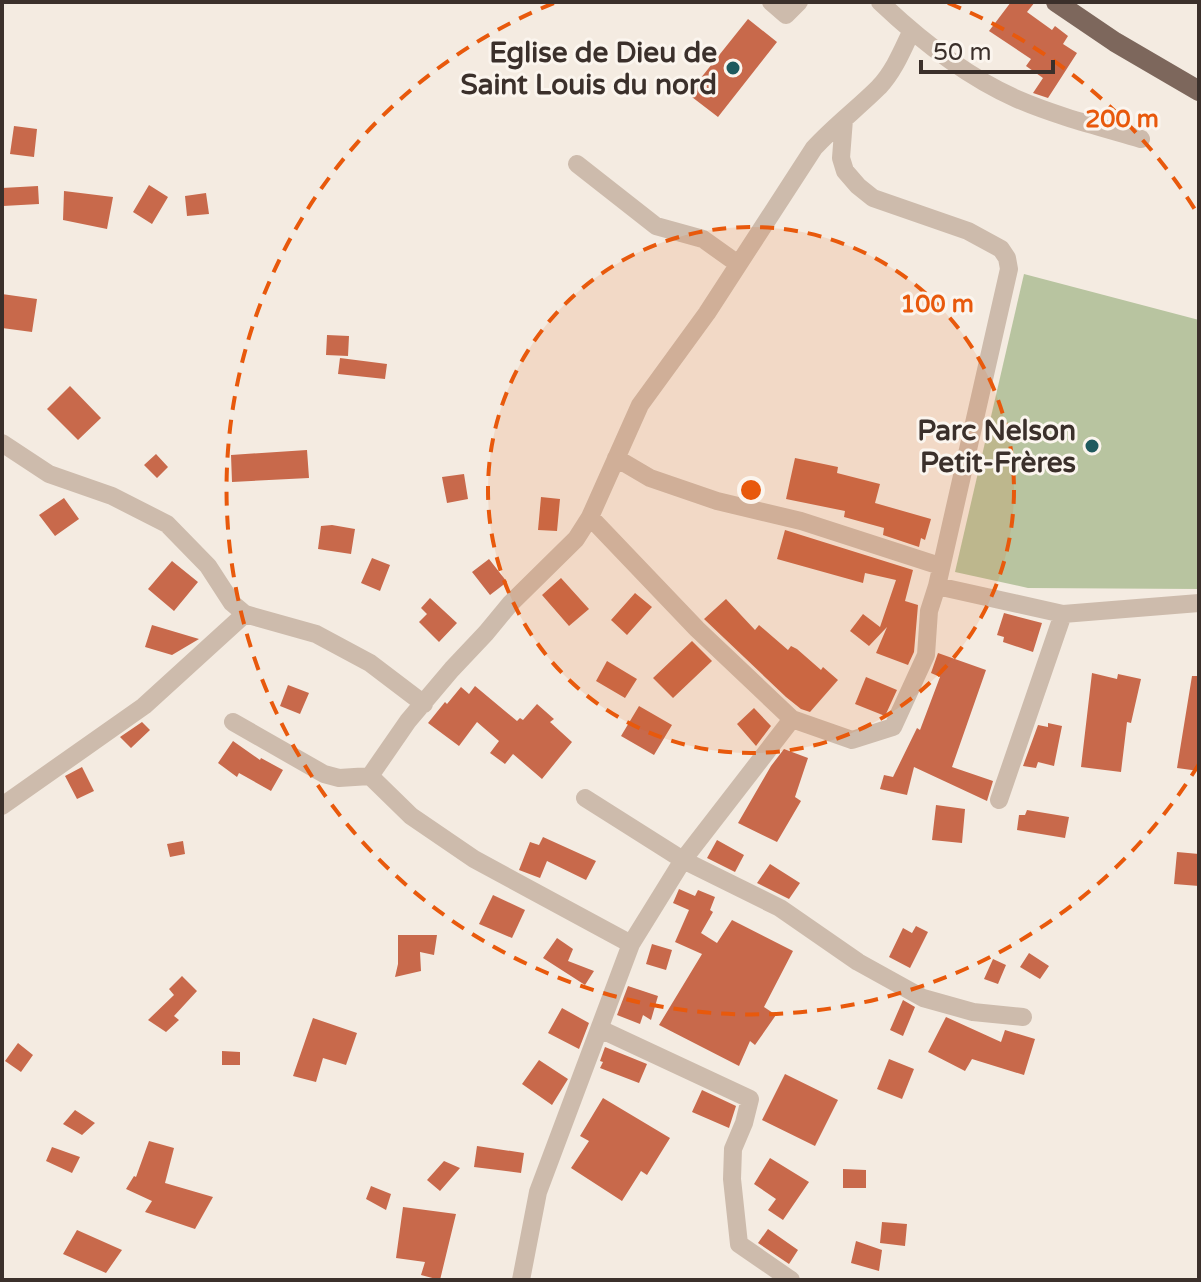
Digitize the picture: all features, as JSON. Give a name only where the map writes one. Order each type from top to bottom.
[{"type":"main road","points":[[1056,2],[1115,42],[1199,91]]},
{"type":"street","points":[[771,2],[786,15],[799,2]]},
{"type":"street","points":[[880,2],[911,32],[954,64],[1016,98],[1141,139]]},
{"type":"street","points":[[370,776],[408,721],[510,604],[576,539],[590,517],[640,405],[707,313],[814,148],[880,85],[897,61],[911,32]]},
{"type":"street","points":[[590,517],[697,629],[792,719],[852,740],[893,727],[926,655],[929,611],[1009,269],[1001,249],[968,231],[873,198],[858,186],[845,171],[841,158],[844,119]]},
{"type":"street","points":[[577,164],[656,226],[703,239],[738,264]]},
{"type":"street","points":[[2,443],[49,474],[112,496],[167,524],[208,566],[232,603],[245,614],[316,634],[370,663],[424,704]]},
{"type":"street","points":[[616,458],[650,478],[717,501],[801,521],[940,566]]},
{"type":"street","points":[[937,586],[1063,614],[1199,603]]},
{"type":"street","points":[[2,806],[144,706],[245,614]]},
{"type":"street","points":[[999,800],[1063,614]]},
{"type":"street","points":[[521,1280],[538,1192],[631,944],[683,860],[792,719]]},
{"type":"street","points":[[233,722],[324,774],[339,778],[370,776],[411,816],[474,859],[631,944]]},
{"type":"street","points":[[585,798],[683,860],[780,908],[858,962],[923,998],[973,1012],[1023,1017]]},
{"type":"street","points":[[600,1029],[750,1099],[733,1149],[732,1179],[739,1244],[791,1280]]},
{"type":"green space","name":"Parc Nelson Petit-Frères","points":[[1024,274],[1199,320],[1199,589],[1028,588],[955,572]]},
{"type":"building","points":[[1011,2],[1035,2],[1027,12],[1052,30],[1055,26],[1068,36],[1063,44],[1077,53],[1048,98],[1033,93],[1043,78],[1026,66],[1031,59],[989,31]]},
{"type":"building","name":"Eglise de Dieu de Saint Louis du nord","points":[[748,19],[777,42],[718,117],[688,94]]},
{"type":"building","points":[[14,126],[37,129],[34,157],[10,154]]},
{"type":"building","points":[[149,185],[168,197],[152,224],[133,212]]},
{"type":"building","points":[[38,186],[39,204],[3,206],[2,188]]},
{"type":"building","points":[[64,191],[113,197],[107,229],[63,220]]},
{"type":"building","points":[[206,193],[209,214],[187,216],[185,196]]},
{"type":"building","points":[[2,294],[37,299],[32,332],[2,328]]},
{"type":"building","points":[[327,335],[349,336],[348,356],[326,355]]},
{"type":"building","points":[[340,358],[387,364],[385,379],[338,374]]},
{"type":"building","points":[[70,386],[101,418],[78,440],[47,409]]},
{"type":"building","points":[[307,450],[309,478],[232,482],[231,455]]},
{"type":"building","points":[[156,454],[168,467],[157,478],[144,465]]},
{"type":"building","points":[[795,458],[838,467],[837,473],[880,484],[875,503],[931,519],[925,540],[921,538],[919,547],[883,535],[884,528],[844,517],[845,511],[786,499]]},
{"type":"building","points":[[464,474],[468,499],[447,503],[442,477]]},
{"type":"building","points":[[541,497],[560,499],[557,531],[538,530]]},
{"type":"building","points":[[64,498],[79,519],[55,536],[39,515]]},
{"type":"building","points":[[321,526],[355,529],[351,554],[318,549]]},
{"type":"building","points":[[785,530],[913,570],[905,601],[918,605],[914,652],[908,665],[876,653],[887,627],[869,646],[850,631],[863,614],[880,627],[896,580],[865,573],[863,583],[777,559]]},
{"type":"building","points":[[372,558],[390,565],[380,591],[361,583]]},
{"type":"building","points":[[489,559],[507,582],[490,595],[472,572]]},
{"type":"building","points":[[172,561],[198,582],[174,611],[148,589]]},
{"type":"building","points":[[561,578],[589,609],[569,626],[542,595]]},
{"type":"building","points":[[635,593],[652,607],[627,635],[611,620]]},
{"type":"building","points":[[430,598],[457,623],[439,642],[419,622],[427,614],[421,608]]},
{"type":"building","points":[[726,599],[755,630],[759,625],[788,650],[791,646],[797,649],[838,680],[810,712],[786,697],[704,619]]},
{"type":"building","points":[[1004,613],[1042,623],[1033,652],[1003,642],[1004,637],[997,635]]},
{"type":"building","points":[[152,625],[199,639],[172,655],[145,647]]},
{"type":"building","points":[[692,641],[712,661],[673,698],[653,678]]},
{"type":"building","points":[[938,653],[986,670],[952,767],[993,781],[987,801],[914,767],[907,795],[880,789],[884,775],[893,777],[917,728],[920,730],[940,677],[931,673]]},
{"type":"building","points":[[607,661],[637,679],[625,698],[596,681]]},
{"type":"building","points":[[1092,673],[1117,679],[1118,674],[1141,679],[1131,723],[1127,722],[1121,772],[1081,767]]},
{"type":"building","points":[[1192,676],[1199,676],[1199,771],[1177,768]]},
{"type":"building","points":[[866,677],[897,690],[885,716],[855,704]]},
{"type":"building","points":[[288,685],[309,693],[300,714],[280,706]]},
{"type":"building","points":[[475,686],[517,721],[520,718],[523,720],[537,704],[554,719],[550,722],[572,742],[542,779],[513,754],[505,764],[490,753],[499,741],[477,722],[459,746],[428,723],[461,687],[469,694]]},
{"type":"building","points":[[639,706],[672,725],[654,755],[621,736]]},
{"type":"building","points":[[754,708],[771,726],[756,746],[737,724]]},
{"type":"building","points":[[142,722],[150,730],[131,748],[120,737]]},
{"type":"building","points":[[1048,723],[1062,726],[1054,766],[1038,762],[1036,768],[1023,766],[1038,725],[1048,727]]},
{"type":"building","points":[[233,741],[260,760],[283,770],[271,791],[239,773],[237,777],[218,763]]},
{"type":"building","points":[[784,749],[808,758],[795,797],[801,801],[777,842],[738,823]]},
{"type":"building","points":[[82,767],[94,791],[77,799],[65,776]]},
{"type":"building","points":[[936,805],[965,809],[962,843],[932,840]]},
{"type":"building","points":[[1027,810],[1069,817],[1065,838],[1017,830],[1019,815],[1025,815]]},
{"type":"building","points":[[543,837],[596,861],[586,880],[547,861],[540,878],[519,870],[530,842],[539,845]]},
{"type":"building","points":[[717,840],[744,855],[735,872],[707,858]]},
{"type":"building","points":[[183,841],[185,854],[170,857],[167,844]]},
{"type":"building","points":[[1177,852],[1199,854],[1199,886],[1174,884]]},
{"type":"building","points":[[770,864],[800,883],[789,899],[757,883]]},
{"type":"building","points":[[679,889],[695,896],[698,890],[715,897],[710,910],[713,912],[701,933],[717,943],[732,920],[793,951],[764,1007],[776,1015],[755,1045],[750,1041],[739,1066],[659,1025],[702,954],[675,942],[689,910],[673,903]]},
{"type":"building","points":[[493,895],[525,910],[512,938],[479,924]]},
{"type":"building","points":[[916,926],[928,932],[910,968],[889,957],[903,928],[912,933]]},
{"type":"building","points":[[398,935],[437,935],[434,955],[420,952],[421,971],[395,977]]},
{"type":"building","points":[[557,938],[573,949],[568,961],[594,971],[585,985],[543,958]]},
{"type":"building","points":[[652,944],[672,950],[666,970],[646,964]]},
{"type":"building","points":[[1029,953],[1049,966],[1040,979],[1020,967]]},
{"type":"building","points":[[993,959],[1006,965],[998,984],[984,979]]},
{"type":"building","points":[[182,976],[197,991],[174,1016],[179,1020],[166,1032],[148,1020],[174,995],[169,989]]},
{"type":"building","points":[[628,986],[658,996],[651,1020],[643,1015],[640,1024],[617,1015]]},
{"type":"building","points":[[903,1000],[915,1007],[903,1036],[890,1030]]},
{"type":"building","points":[[562,1008],[589,1023],[579,1049],[548,1033]]},
{"type":"building","points":[[946,1017],[1001,1042],[1005,1030],[1035,1039],[1024,1075],[972,1059],[965,1071],[928,1052]]},
{"type":"building","points":[[313,1018],[357,1033],[346,1065],[323,1058],[316,1082],[293,1076]]},
{"type":"building","points":[[18,1043],[33,1055],[21,1072],[5,1061]]},
{"type":"building","points":[[605,1047],[647,1064],[639,1083],[600,1068]]},
{"type":"building","points":[[222,1051],[240,1052],[240,1065],[222,1065]]},
{"type":"building","points":[[889,1059],[914,1069],[902,1099],[877,1089]]},
{"type":"building","points":[[539,1060],[568,1079],[552,1105],[522,1084]]},
{"type":"building","points":[[785,1074],[838,1100],[815,1146],[762,1120]]},
{"type":"building","points":[[702,1090],[736,1106],[729,1128],[692,1112]]},
{"type":"building","points":[[603,1098],[670,1138],[647,1175],[641,1171],[622,1201],[571,1168],[589,1141],[580,1136]]},
{"type":"building","points":[[75,1110],[95,1123],[82,1135],[63,1124]]},
{"type":"building","points":[[149,1141],[174,1148],[165,1183],[213,1197],[195,1229],[145,1212],[152,1201],[126,1189],[136,1177]]},
{"type":"building","points":[[477,1146],[524,1153],[521,1173],[474,1167]]},
{"type":"building","points":[[52,1147],[80,1157],[72,1173],[46,1161]]},
{"type":"building","points":[[770,1158],[809,1182],[783,1220],[768,1210],[776,1199],[754,1184]]},
{"type":"building","points":[[444,1161],[460,1168],[440,1191],[427,1180]]},
{"type":"building","points":[[843,1169],[866,1170],[866,1188],[843,1188]]},
{"type":"building","points":[[371,1186],[391,1194],[386,1210],[366,1199]]},
{"type":"building","points":[[403,1207],[456,1214],[440,1280],[421,1275],[425,1262],[396,1258]]},
{"type":"building","points":[[882,1222],[907,1224],[905,1246],[880,1243]]},
{"type":"building","points":[[768,1229],[798,1250],[789,1264],[758,1243]]},
{"type":"building","points":[[77,1230],[122,1250],[106,1273],[63,1254]]},
{"type":"building","points":[[856,1241],[882,1250],[879,1271],[851,1263]]},
{"type":"place","name":"Eglise de Dieu de Saint Louis du nord","points":[[733,68]]},
{"type":"place","name":"Parc Nelson Petit-Frères","points":[[1092,446]]}]
